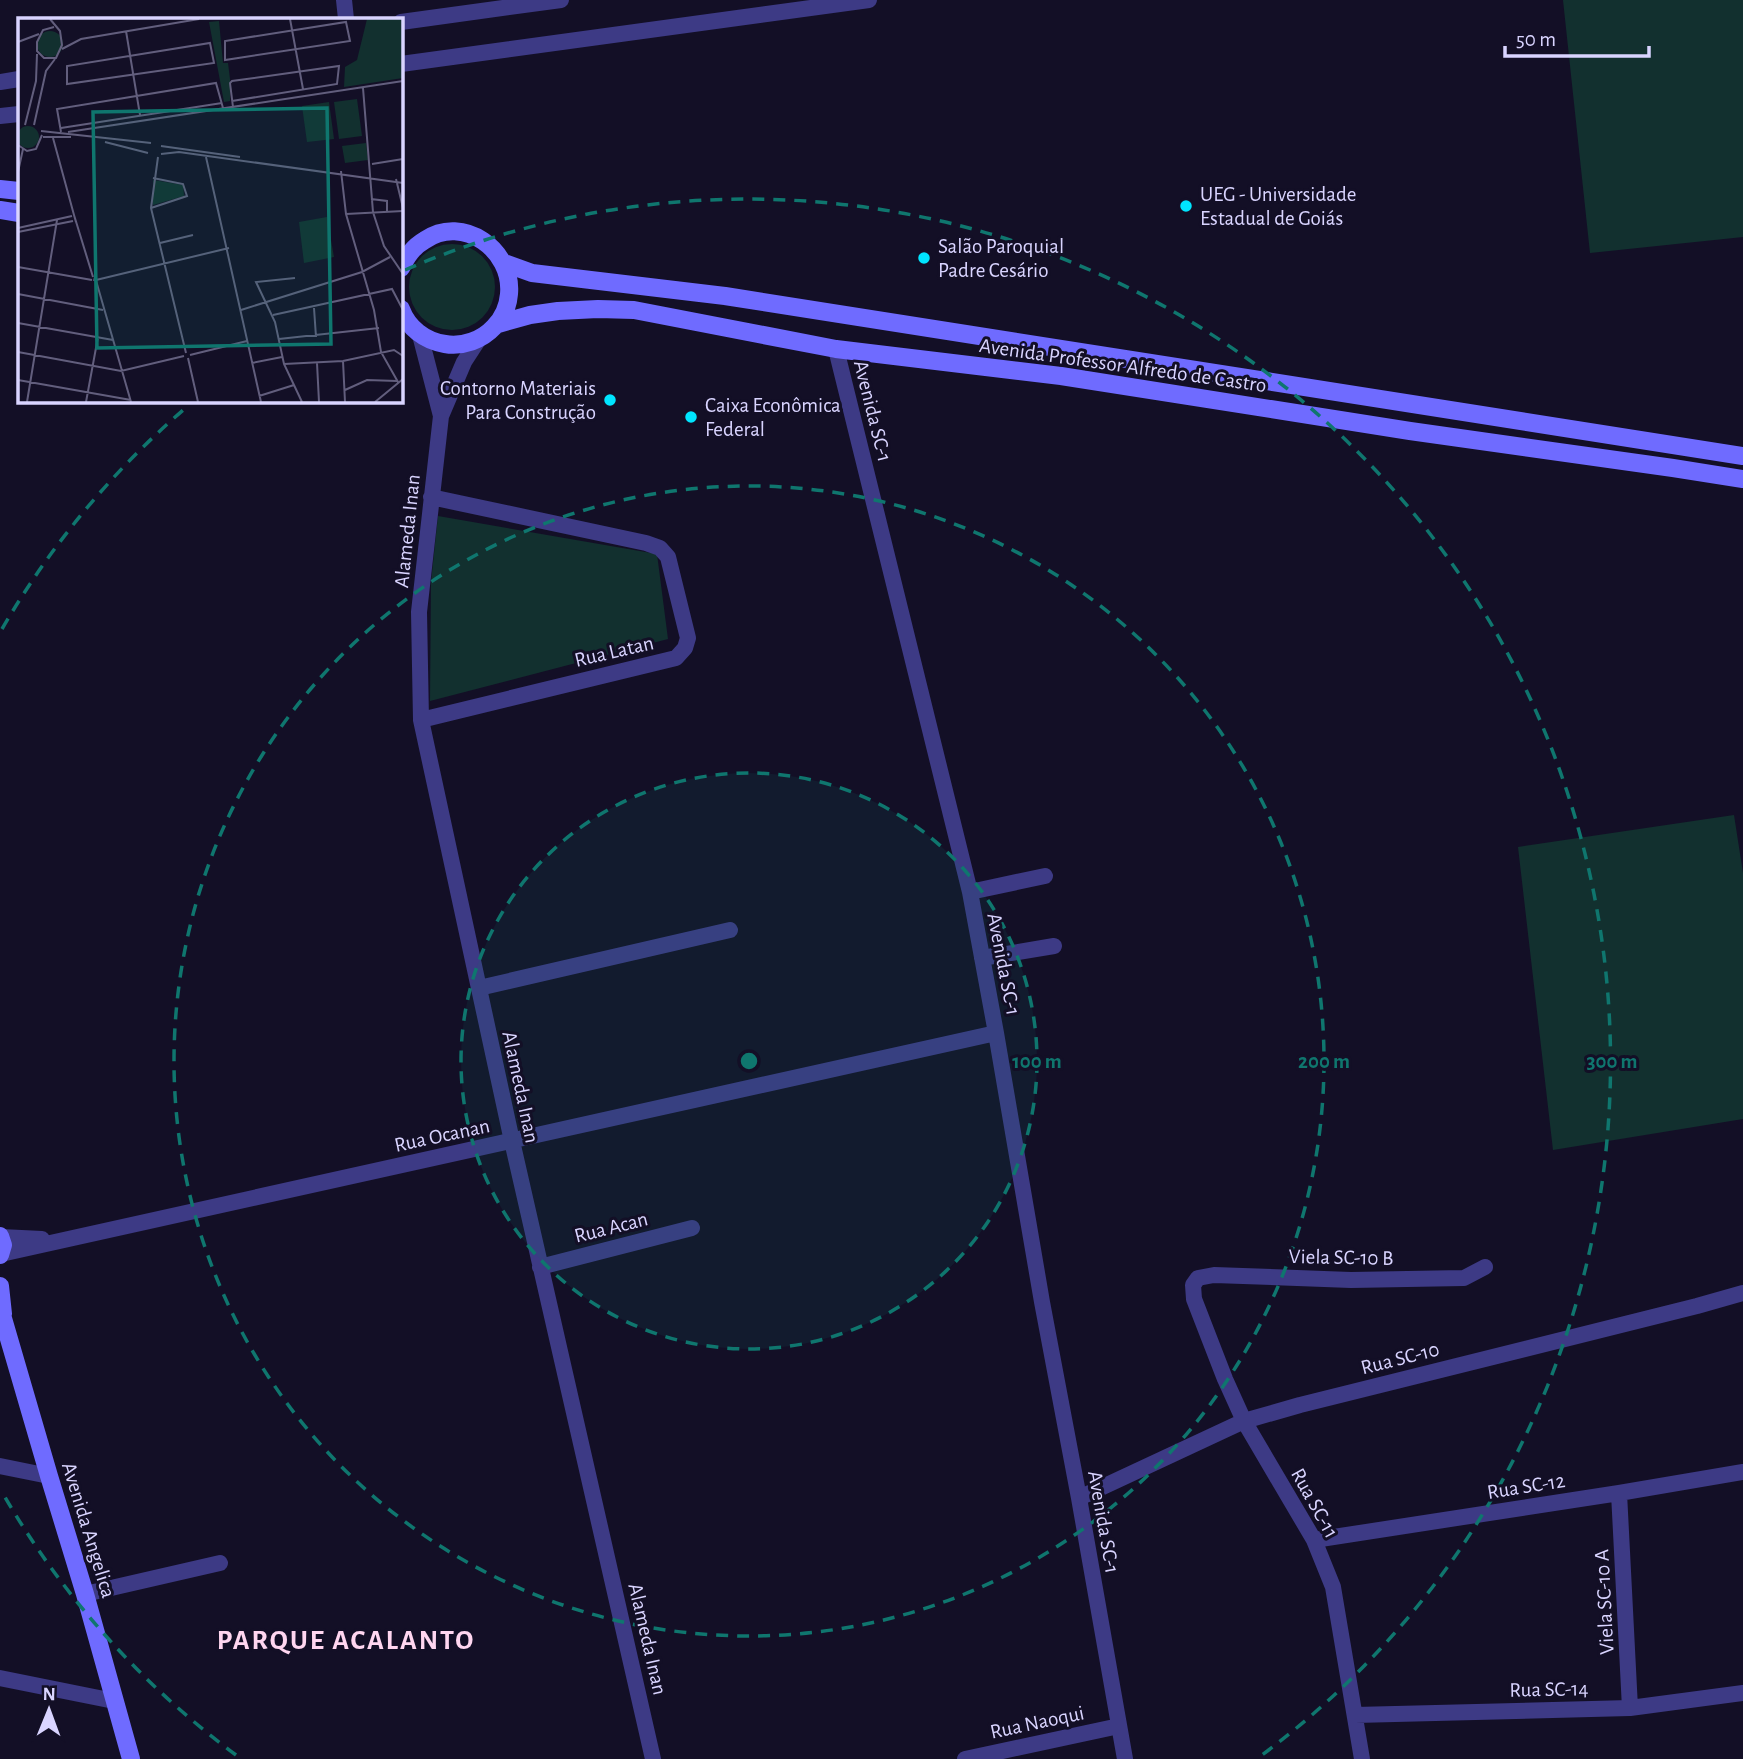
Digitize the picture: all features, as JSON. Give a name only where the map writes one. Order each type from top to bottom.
[{"type":"main road","points":[[0,189],[18,191]]},
{"type":"main road","points":[[0,210],[18,213]]},
{"type":"main road","points":[[402,244],[441,233],[472,235],[497,252],[504,263],[510,284],[508,305],[498,324],[479,339],[464,344],[434,342],[420,335],[402,313]]},
{"type":"main road","points":[[402,266],[410,252],[426,238]]},
{"type":"main road","name":"Avenida Professor Alfredo de Castro","points":[[504,263],[532,273],[738,298],[1743,456]]},
{"type":"main road","name":"Avenida Professor Alfredo de Castro","points":[[498,324],[558,311],[634,310],[836,349],[1074,378],[1410,431],[1743,479]]},
{"type":"main road","name":"Avenida Angelica","points":[[0,1286],[1,1311],[131,1759]]},
{"type":"street","points":[[344,0],[346,18]]},
{"type":"street","points":[[402,22],[561,0]]},
{"type":"street","points":[[402,64],[869,0]]},
{"type":"street","points":[[0,82],[18,79]]},
{"type":"street","points":[[0,117],[18,114]]},
{"type":"street","name":"Alameda Inan","points":[[420,335],[441,415]]},
{"type":"street","name":"Alameda Inan","points":[[479,339],[464,362],[441,415],[419,612],[421,720],[540,1267],[653,1759]]},
{"type":"street","name":"Avenida SC-1","points":[[836,349],[970,892],[1125,1759]]},
{"type":"street","name":"Rua Latan","points":[[421,720],[676,658],[685,648],[688,638],[668,557],[660,548],[431,498]]},
{"type":"street","points":[[970,892],[1045,876]]},
{"type":"street","points":[[479,988],[730,930]]},
{"type":"street","points":[[982,958],[1054,946]]},
{"type":"street","name":"Rua Ocanan","points":[[0,1245],[62,1240],[996,1033]]},
{"type":"street","name":"Rua Acan","points":[[540,1267],[692,1228]]},
{"type":"street","name":"Viela SC-10 B","points":[[1195,1281],[1214,1275],[1351,1280],[1464,1278],[1485,1268]]},
{"type":"street","name":"Rua SC-11","points":[[1195,1281],[1192,1289],[1194,1299],[1225,1380],[1244,1421],[1314,1540],[1333,1587],[1362,1759]]},
{"type":"street","name":"Rua SC-10","points":[[1079,1498],[1244,1421],[1743,1293]]},
{"type":"street","points":[[0,1466],[49,1476]]},
{"type":"street","name":"Rua SC-12","points":[[1314,1540],[1743,1472]]},
{"type":"street","name":"Viela SC-10 A","points":[[1619,1493],[1630,1708]]},
{"type":"street","points":[[85,1594],[220,1563]]},
{"type":"street","points":[[1,1683],[114,1701]]},
{"type":"street","name":"Rua SC-14","points":[[1355,1715],[1630,1708],[1743,1693]]},
{"type":"street","name":"Rua Naoqui","points":[[965,1759],[1119,1726]]},
{"type":"green space","points":[[1563,0],[1743,0],[1743,237],[1590,253]]},
{"type":"green space","points":[[444,244],[460,244],[483,256],[492,270],[495,287],[492,304],[483,318],[460,330],[444,330],[428,323],[416,311],[409,295],[409,279],[416,263],[428,251]]},
{"type":"green space","points":[[438,516],[657,554],[668,639],[430,701],[431,582]]},
{"type":"green space","points":[[1734,815],[1743,873],[1743,1119],[1553,1150],[1518,847]]},
{"type":"place","name":"UEG - Universidade Estadual de Goiás","points":[[1186,206]]},
{"type":"place","name":"Salão Paroquial Padre Cesário","points":[[924,258]]},
{"type":"place","name":"Contorno Materiais Para Construção","points":[[610,400]]},
{"type":"place","name":"Caixa Econômica Federal","points":[[691,417]]},
{"type":"district","name":"PARQUE ACALANTO","points":[[346,1639]]}]
